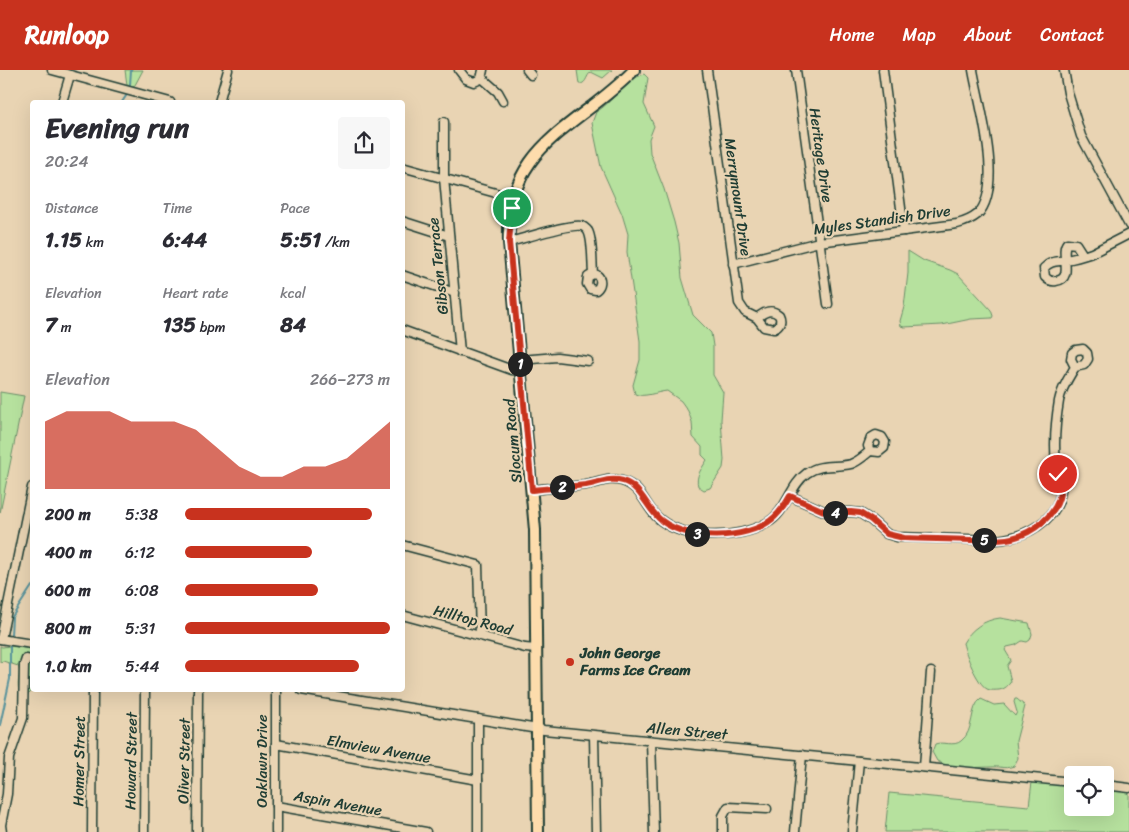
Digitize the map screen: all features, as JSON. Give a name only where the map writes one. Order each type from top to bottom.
[{"type":"main road","name":"Slocum Road","points":[[538,832],[536,539],[509,242],[510,219],[514,198],[527,167],[545,143],[634,70]]},
{"type":"street","points":[[52,70],[163,100]]},
{"type":"street","points":[[220,100],[228,70]]},
{"type":"street","points":[[460,70],[466,79],[471,82],[478,81],[483,74],[503,101]]},
{"type":"street","name":"Merrymount Drive","points":[[707,70],[737,293],[741,307],[747,314],[757,318]]},
{"type":"street","name":"Heritage Drive","points":[[796,70],[828,304]]},
{"type":"street","points":[[883,70],[904,231]]},
{"type":"street","name":"Myles Standish Drive","points":[[733,264],[819,242],[965,222],[978,214],[989,186],[990,169],[973,70]]},
{"type":"street","points":[[1064,70],[1068,92],[1081,136],[1129,225]]},
{"type":"street","points":[[63,100],[70,75]]},
{"type":"street","name":"Gibson Terrace","points":[[444,122],[444,178],[460,352]]},
{"type":"street","points":[[405,168],[514,198]]},
{"type":"street","points":[[405,222],[449,236]]},
{"type":"street","points":[[509,242],[580,226],[586,229],[590,237],[592,274]]},
{"type":"street","points":[[1083,255],[1076,244],[1067,243],[1064,248],[1065,260],[1094,252],[1129,234]]},
{"type":"street","points":[[405,277],[455,293]]},
{"type":"street","points":[[405,331],[512,370],[557,357],[588,361]]},
{"type":"street","points":[[790,496],[826,512],[860,513],[887,534],[904,538],[996,540],[1022,535],[1035,528],[1048,516],[1059,497],[1060,486],[1056,453],[1058,406],[1061,393],[1075,366]]},
{"type":"street","points":[[532,490],[618,480],[636,488],[654,513],[668,525],[692,534],[726,535],[746,532],[768,523],[780,511],[798,483],[809,472],[824,466],[850,464],[860,460],[870,452]]},
{"type":"street","points":[[30,497],[1,639],[30,644]]},
{"type":"street","points":[[405,546],[478,565],[480,636]]},
{"type":"street","name":"Hilltop Road","points":[[405,616],[525,648],[536,649]]},
{"type":"street","points":[[2,832],[9,758],[23,718],[24,665],[26,659],[30,660]]},
{"type":"street","points":[[924,767],[931,672]]},
{"type":"street","name":"Homer Street","points":[[92,832],[93,692]]},
{"type":"street","name":"Howard Street","points":[[144,832],[145,692]]},
{"type":"street","name":"Oliver Street","points":[[196,832],[198,692]]},
{"type":"street","name":"Oaklawn Drive","points":[[276,692],[276,832]]},
{"type":"street","name":"Allen Street","points":[[338,693],[478,720],[594,736],[1064,781]]},
{"type":"street","points":[[478,720],[478,832]]},
{"type":"street","points":[[594,736],[596,832]]},
{"type":"street","points":[[651,741],[654,832]]},
{"type":"street","name":"Elmview Avenue","points":[[276,744],[478,780]]},
{"type":"street","points":[[795,832],[802,755]]},
{"type":"street","points":[[852,832],[859,761]]},
{"type":"street","points":[[1114,786],[1129,788]]},
{"type":"street","name":"Aspin Avenue","points":[[276,806],[426,832]]},
{"type":"street","points":[[723,832],[723,816],[728,807],[767,809]]},
{"type":"green space","points":[[125,70],[143,70],[135,85],[130,89],[127,85]]},
{"type":"green space","points":[[577,70],[612,70],[603,78],[591,72],[584,82],[579,84]]},
{"type":"green space","points":[[644,74],[648,78],[644,104],[654,126],[649,139],[650,153],[674,222],[679,243],[682,278],[693,315],[711,333],[713,375],[723,392],[721,420],[723,468],[710,488],[704,490],[698,486],[697,479],[707,460],[702,455],[702,447],[693,437],[692,422],[688,411],[681,401],[667,391],[646,395],[635,394],[633,385],[640,360],[640,341],[627,252],[628,234],[622,214],[601,167],[592,123],[596,112],[631,81]]},
{"type":"green space","points":[[908,251],[924,261],[958,274],[991,310],[992,318],[971,319],[942,325],[901,326],[900,321],[904,307],[908,273]]},
{"type":"green space","points":[[0,392],[24,396],[0,513]]},
{"type":"green space","points":[[1000,618],[1029,623],[1032,634],[1027,642],[1022,641],[1007,647],[1005,650],[1011,660],[1007,666],[1011,681],[1003,689],[990,690],[979,681],[963,643],[978,626]]},
{"type":"green space","points":[[0,646],[30,649],[31,692],[26,697],[19,691],[18,666],[3,661],[0,662]]},
{"type":"green space","points":[[981,699],[994,705],[1004,704],[1015,716],[1017,712],[1015,699],[1025,706],[1016,741],[1018,758],[1014,766],[1006,768],[968,768],[952,766],[937,761],[932,752],[935,744],[955,744],[961,741],[968,731],[977,703]]},
{"type":"green space","points":[[1032,782],[1064,785],[1064,816],[1114,816],[1114,790],[1129,792],[1129,832],[885,832],[889,793],[1029,806]]},
{"type":"waterway","points":[[130,85],[131,70]]},
{"type":"waterway","points":[[123,100],[126,96]]},
{"type":"waterway","points":[[11,635],[12,617],[30,589]]},
{"type":"waterway","points":[[0,725],[10,679],[10,646]]},
{"type":"place","name":"John George Farms Ice Cream","points":[[570,662]]},
{"type":"route","points":[[512,208],[509,242],[532,490],[588,484],[613,479],[622,481],[636,488],[649,507],[662,521],[683,532],[692,534],[726,535],[754,530],[774,518],[784,507],[790,496],[821,511],[860,513],[887,534],[894,536],[904,538],[996,540],[1022,535],[1035,528],[1048,516],[1060,494],[1058,474]]}]
